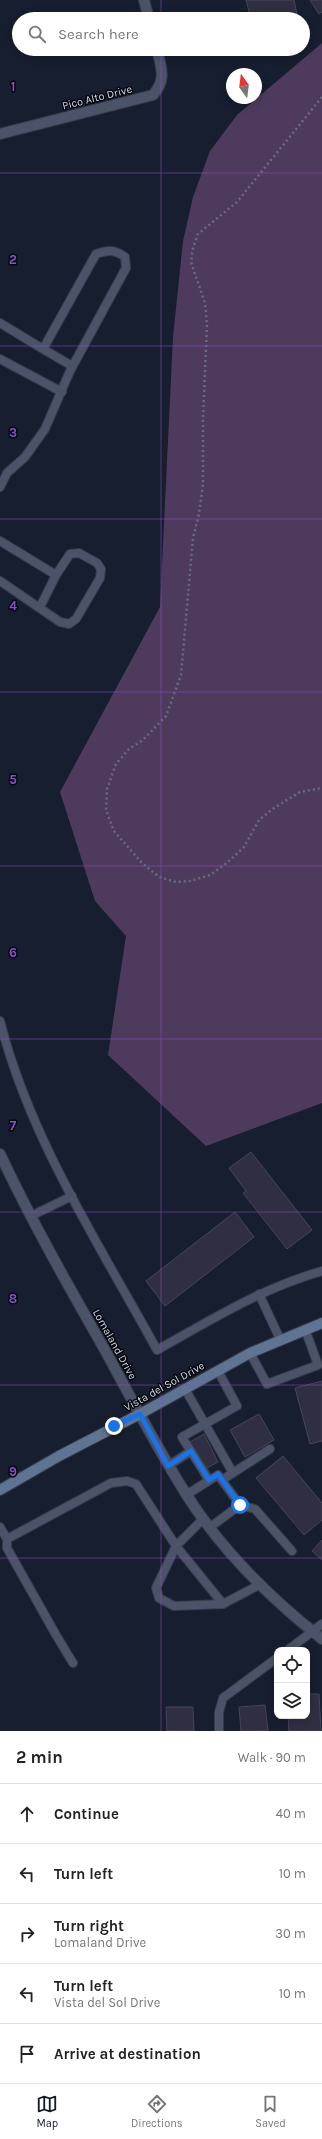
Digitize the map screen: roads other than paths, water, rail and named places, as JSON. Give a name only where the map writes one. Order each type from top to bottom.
[{"type":"main road","name":"Vista del Sol Drive","points":[[0,1490],[250,1353],[280,1339],[322,1323]]},
{"type":"street","points":[[144,0],[147,12]]},
{"type":"street","name":"Pico Alto Drive","points":[[0,134],[153,95],[161,86],[162,77],[159,56]]},
{"type":"street","name":"Lomaland Drive","points":[[0,1154],[31,1216],[168,1466],[186,1495],[209,1528],[260,1585],[287,1612],[322,1639]]},
{"type":"lane","points":[[0,487],[7,473],[25,458],[45,429],[72,366],[126,268],[125,257],[119,253],[108,250],[96,254],[43,349]]},
{"type":"lane","points":[[0,323],[72,366]]},
{"type":"lane","points":[[0,359],[62,392]]},
{"type":"lane","points":[[0,541],[56,575]]},
{"type":"lane","points":[[0,581],[60,622],[69,624],[76,619],[100,578],[101,569],[97,563],[79,552],[70,554],[56,575],[40,607]]},
{"type":"lane","points":[[0,1021],[8,1053],[30,1109],[72,1196],[157,1350],[259,1294],[284,1283],[322,1271]]},
{"type":"lane","points":[[31,1216],[72,1196]]},
{"type":"lane","points":[[259,1294],[280,1339]]},
{"type":"lane","points":[[250,1353],[267,1384],[318,1365],[306,1329]]},
{"type":"lane","points":[[209,1480],[182,1437],[237,1406],[218,1370]]},
{"type":"lane","points":[[185,1389],[205,1424],[213,1444],[233,1473]]},
{"type":"lane","points":[[222,1480],[270,1449]]},
{"type":"lane","points":[[168,1466],[194,1454]]},
{"type":"lane","points":[[186,1495],[218,1474],[240,1505],[255,1509],[292,1551]]},
{"type":"lane","points":[[7,1539],[110,1484],[127,1481],[136,1484],[176,1546],[223,1604]]},
{"type":"lane","points":[[209,1528],[240,1505]]},
{"type":"lane","points":[[203,1519],[176,1546],[156,1588],[159,1598],[174,1606],[223,1604],[260,1585]]},
{"type":"lane","points":[[0,1527],[7,1539],[7,1548],[56,1635],[74,1663]]},
{"type":"lane","points":[[292,1647],[322,1624]]},
{"type":"lane","points":[[219,1731],[218,1712],[223,1698],[274,1660]]}]
